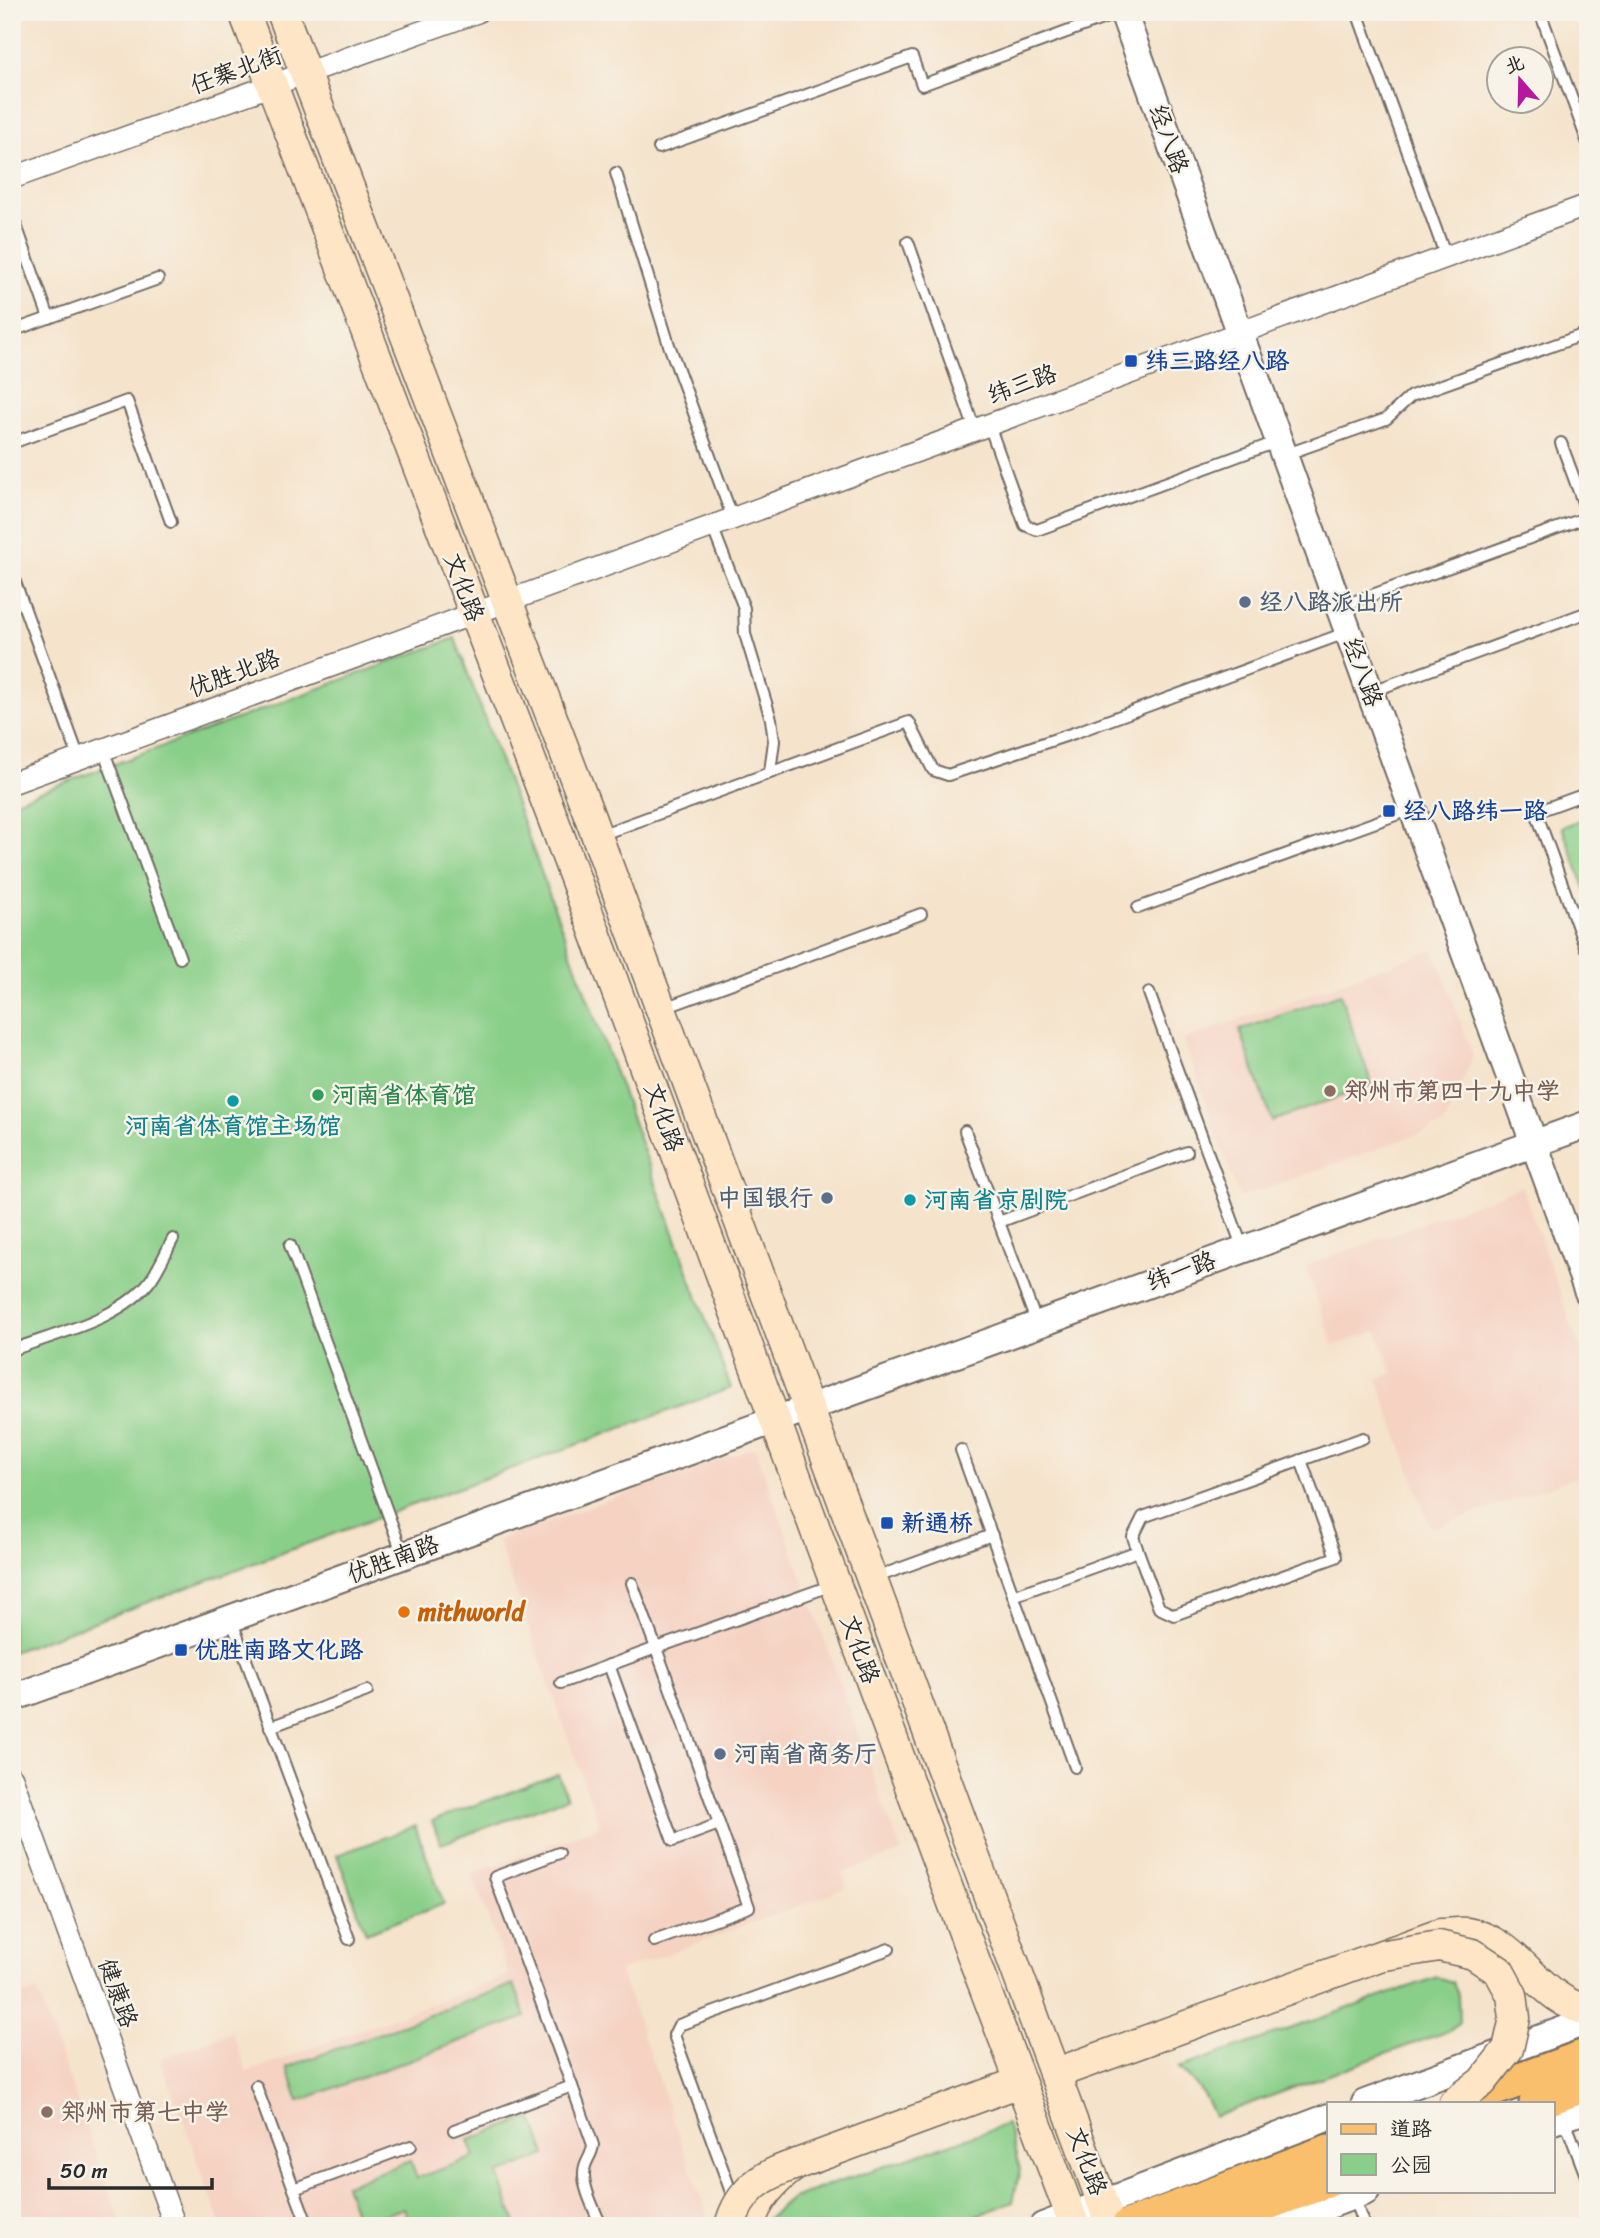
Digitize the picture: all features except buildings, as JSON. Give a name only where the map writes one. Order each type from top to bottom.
[{"type":"main road","name":"文化路","points":[[244,12],[555,824],[1073,2221]]},
{"type":"main road","name":"文化路","points":[[282,12],[597,836],[1107,2215]]},
{"type":"main road","points":[[1054,2074],[1440,1934],[1468,1933],[1488,1940],[1511,1954],[1539,1982],[1560,1997],[1588,2010]]},
{"type":"main road","points":[[1385,1955],[1439,1946],[1473,1954],[1499,1971],[1512,1995],[1515,2018],[1508,2049],[1482,2082],[1457,2102]]},
{"type":"main road","points":[[1459,2102],[1588,2055]]},
{"type":"main road","points":[[730,2226],[741,2199],[752,2186],[775,2171],[1020,2082]]},
{"type":"main road","points":[[1560,2113],[1588,2084]]},
{"type":"main road","points":[[1128,2226],[1327,2152]]},
{"type":"main road","points":[[750,2226],[753,2210],[766,2192],[781,2175],[797,2164]]},
{"type":"main road","points":[[1207,2226],[1337,2192]]},
{"type":"street","name":"任寨北街","points":[[12,178],[477,12]]},
{"type":"street","name":"经八路","points":[[1122,12],[1588,1292]]},
{"type":"street","name":"纬三路","points":[[475,613],[1588,205]]},
{"type":"street","name":"优胜北路","points":[[12,782],[475,613]]},
{"type":"street","name":"纬一路","points":[[775,1419],[1588,1124]]},
{"type":"street","name":"优胜南路","points":[[12,1698],[775,1419]]},
{"type":"street","name":"健康路","points":[[12,1778],[175,2226]]},
{"type":"street","points":[[1368,2102],[1588,2021]]},
{"type":"street","points":[[1043,2226],[1107,2215],[1327,2118]]},
{"type":"street","points":[[1274,2226],[1343,2192]]},
{"type":"lane","points":[[659,148],[912,57],[922,85],[1122,12]]},
{"type":"lane","points":[[1357,12],[1446,257]]},
{"type":"lane","points":[[1540,12],[1588,143]]},
{"type":"lane","points":[[616,173],[722,522],[744,608],[745,635],[771,719],[774,741],[770,772]]},
{"type":"lane","points":[[12,214],[49,318]]},
{"type":"lane","points":[[908,242],[982,427],[1026,525],[1037,530],[1282,448],[1386,419],[1411,396],[1588,333]]},
{"type":"lane","points":[[12,331],[158,279]]},
{"type":"lane","points":[[12,443],[127,401],[172,522]]},
{"type":"lane","points":[[597,836],[909,722],[933,770],[948,775],[1074,733],[1588,516],[1561,443]]},
{"type":"lane","points":[[12,574],[79,758]]},
{"type":"lane","points":[[1370,692],[1588,612]]},
{"type":"lane","points":[[103,749],[180,958]]},
{"type":"lane","points":[[1588,793],[1536,812],[1584,947],[1588,946]]},
{"type":"lane","points":[[1138,908],[1413,809]]},
{"type":"lane","points":[[661,1009],[921,914]]},
{"type":"lane","points":[[1149,993],[1243,1249]]},
{"type":"lane","points":[[965,1131],[1037,1324]]},
{"type":"lane","points":[[999,1222],[1187,1152]]},
{"type":"lane","points":[[12,1350],[110,1313],[125,1304],[152,1279],[173,1239]]},
{"type":"lane","points":[[290,1245],[403,1555]]},
{"type":"lane","points":[[1301,1460],[1336,1557],[1174,1615],[1159,1608],[1133,1537],[1143,1517],[1301,1460],[1363,1438]]},
{"type":"lane","points":[[961,1451],[1075,1767]]},
{"type":"lane","points":[[871,1579],[992,1535]]},
{"type":"lane","points":[[1013,1596],[1138,1551]]},
{"type":"lane","points":[[632,1583],[749,1907],[654,1941]]},
{"type":"lane","points":[[561,1683],[835,1584]]},
{"type":"lane","points":[[230,1619],[349,1939]]},
{"type":"lane","points":[[609,1665],[673,1841],[719,1824]]},
{"type":"lane","points":[[270,1727],[367,1691]]},
{"type":"lane","points":[[559,1853],[495,1877],[593,2145],[592,2154],[585,2164],[584,2181],[601,2226]]},
{"type":"lane","points":[[743,2226],[674,2035],[679,2025],[890,1949]]},
{"type":"lane","points":[[256,2086],[308,2226]]},
{"type":"lane","points":[[454,2130],[572,2086]]},
{"type":"lane","points":[[1560,2113],[1588,2181]]},
{"type":"lane","points":[[294,2189],[411,2146]]},
{"type":"lane","points":[[1350,2192],[1364,2226]]},
{"type":"shaded area","name":"郑州市第四十九中学","points":[[1434,949],[1473,1056],[1444,1125],[1240,1198],[1183,1040]]},
{"type":"shaded area","points":[[1522,1187],[1588,1371],[1588,1473],[1431,1529],[1377,1379],[1393,1374],[1377,1331],[1334,1346],[1305,1266]]},
{"type":"shaded area","points":[[755,1447],[901,1852],[842,1873],[847,1888],[620,1971],[708,2217],[684,2226],[222,2226],[160,2059],[232,2032],[247,2072],[509,1975],[472,1874],[600,1826],[497,1540]]},
{"type":"shaded area","name":"郑州市第七中学","points":[[37,1990],[122,2226],[12,2226],[12,1999]]},
{"type":"green space","name":"河南省体育馆","points":[[455,638],[731,1388],[12,1652],[12,802]]},
{"type":"green space","points":[[1588,817],[1588,896],[1562,827]]},
{"type":"green space","points":[[1340,994],[1372,1085],[1272,1121],[1240,1030]]},
{"type":"green space","points":[[558,1774],[567,1798],[441,1844],[432,1821]]},
{"type":"green space","points":[[415,1826],[444,1904],[366,1933],[337,1855]]},
{"type":"green space","points":[[1437,1977],[1452,1982],[1458,1994],[1459,2023],[1451,2030],[1214,2117],[1200,2090],[1179,2068]]},
{"type":"green space","points":[[514,1984],[526,2017],[299,2101],[287,2067]]},
{"type":"green space","points":[[532,2117],[546,2155],[498,2174],[517,2226],[411,2226],[404,2208],[359,2224],[345,2185],[410,2161],[417,2178],[475,2157],[469,2140]]},
{"type":"green space","points":[[1007,2124],[1020,2169],[1013,2202],[949,2226],[766,2226],[766,2220],[792,2198]]},
{"type":"place","name":"纬三路经八路","points":[[1131,361]]},
{"type":"place","name":"经八路派出所","points":[[1245,602]]},
{"type":"place","name":"经八路纬一路","points":[[1389,811]]},
{"type":"place","name":"郑州市第四十九中学","points":[[1330,1091]]},
{"type":"place","name":"河南省体育馆","points":[[318,1095]]},
{"type":"place","name":"河南省体育馆主场馆","points":[[233,1101]]},
{"type":"place","name":"中国银行","points":[[827,1198]]},
{"type":"place","name":"河南省京剧院","points":[[910,1200]]},
{"type":"place","name":"新通桥","points":[[887,1523]]},
{"type":"place","name":"mithworld","points":[[404,1612]]},
{"type":"place","name":"优胜南路文化路","points":[[181,1650]]},
{"type":"place","name":"河南省商务厅","points":[[720,1754]]},
{"type":"place","name":"郑州市第七中学","points":[[47,2112]]}]
